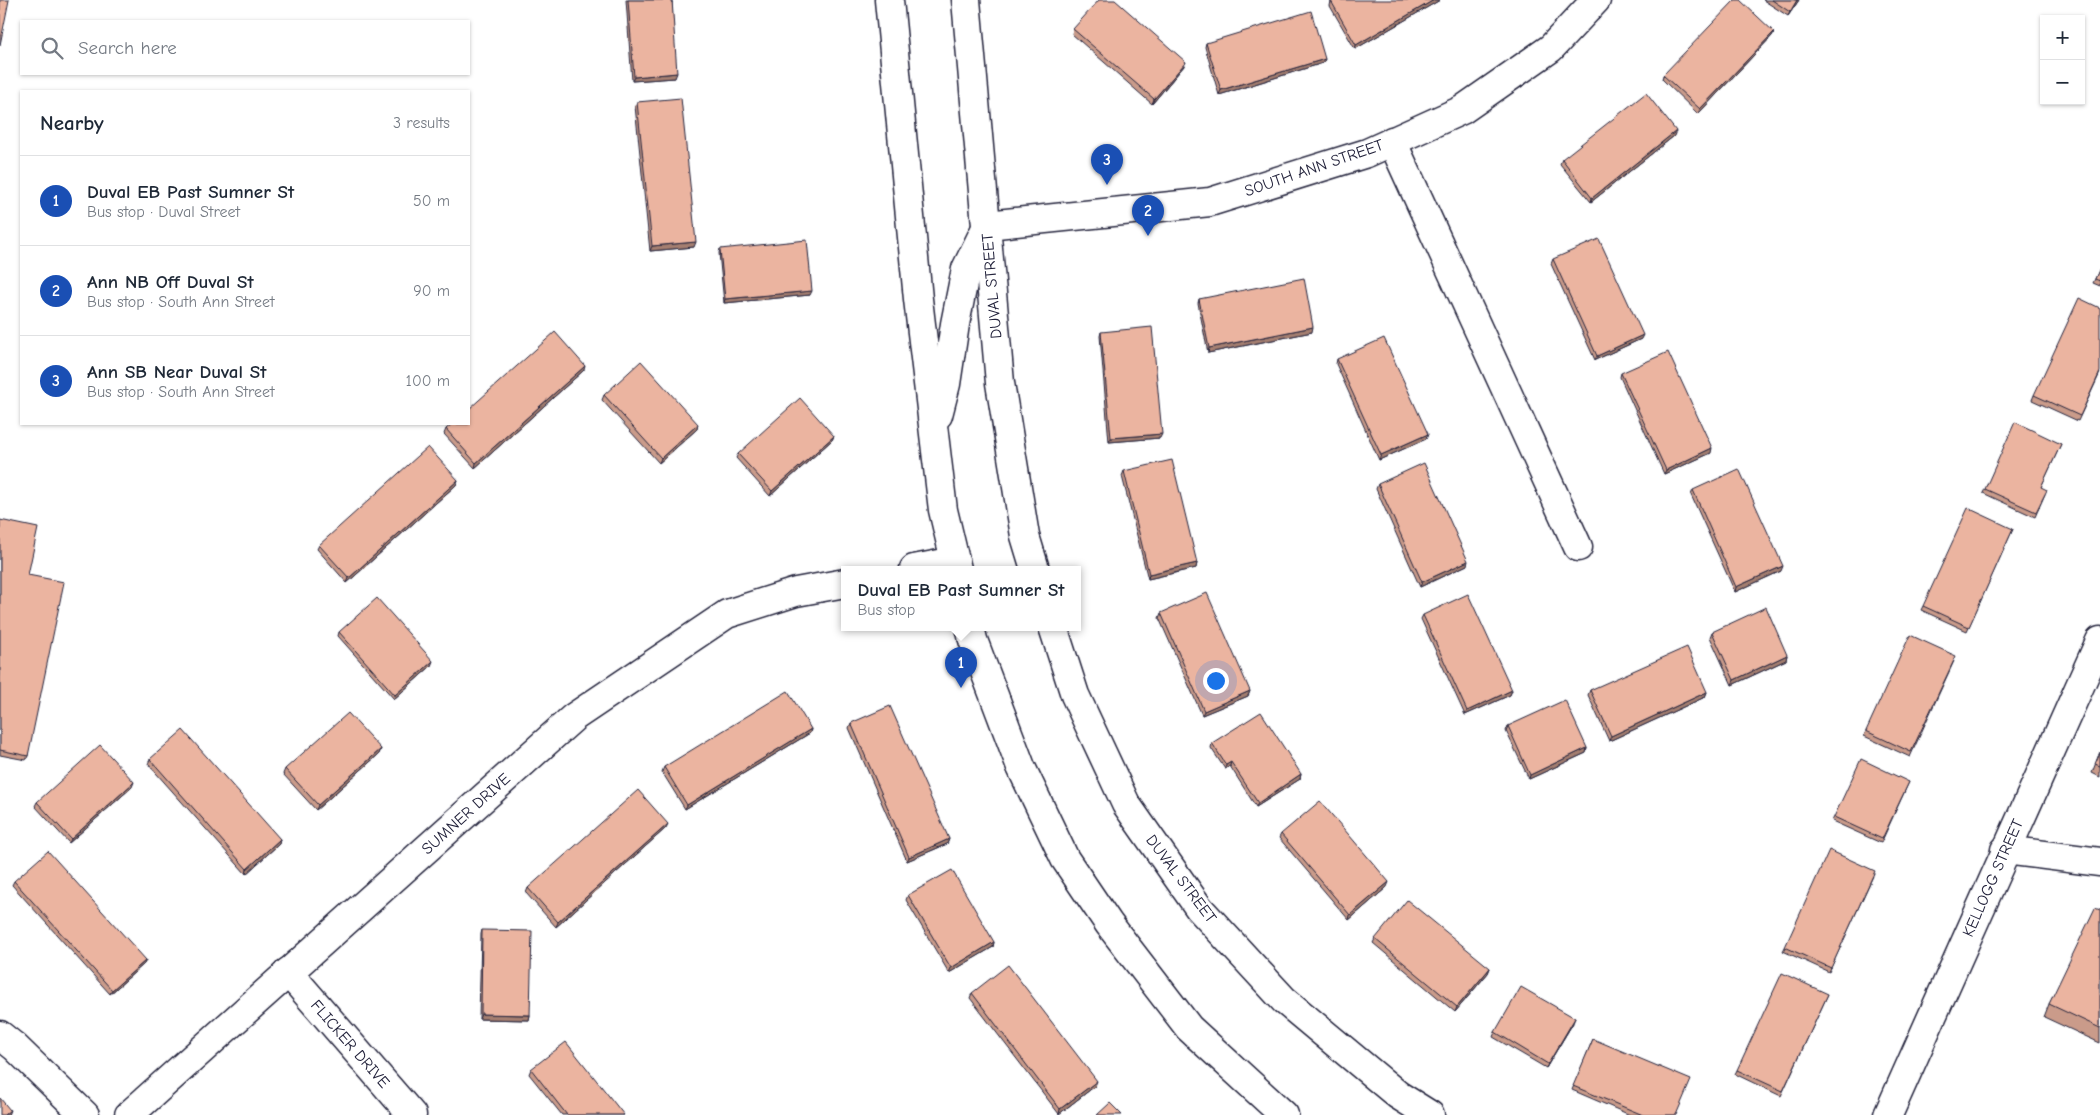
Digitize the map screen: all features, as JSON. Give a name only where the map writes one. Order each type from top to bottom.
[{"type":"street","points":[[889,0],[918,299],[943,510],[956,565]]},
{"type":"street","name":"DUVAL STREET","points":[[966,0],[1000,383],[1024,536],[1034,566]]},
{"type":"street","name":"SOUTH ANN STREET","points":[[987,224],[1210,202],[1367,153],[1462,110],[1551,48],[1596,0]]},
{"type":"street","points":[[1392,142],[1578,547]]},
{"type":"street","points":[[934,432],[946,384],[966,269],[987,224]]},
{"type":"street","name":"SUMNER DRIVE","points":[[129,1115],[574,716],[727,614],[796,592],[841,584]]},
{"type":"street","points":[[971,631],[1021,767],[1065,860],[1109,924],[1189,1028],[1284,1115]]},
{"type":"street","name":"DUVAL STREET","points":[[1055,631],[1075,695],[1126,804],[1199,908],[1284,1000],[1398,1095],[1430,1115]]},
{"type":"street","name":"KELLOGG STREET","points":[[1888,1115],[2005,850],[2100,642]]},
{"type":"street","points":[[2005,850],[2100,862]]},
{"type":"street","name":"FLICKER DRIVE","points":[[288,972],[412,1115]]},
{"type":"street","points":[[0,1035],[15,1047],[85,1115]]},
{"type":"building","points":[[0,0],[9,0],[0,45]]},
{"type":"building","points":[[628,0],[672,0],[677,73],[634,77]]},
{"type":"building","points":[[1099,0],[1115,0],[1186,62],[1154,99],[1073,29]]},
{"type":"building","points":[[1434,0],[1356,45],[1331,1]]},
{"type":"building","points":[[1735,0],[1740,0],[1774,32],[1700,109],[1663,75]]},
{"type":"building","points":[[1772,0],[1797,0],[1790,12]]},
{"type":"building","points":[[1311,11],[1325,59],[1221,90],[1206,43]]},
{"type":"building","points":[[1646,93],[1676,131],[1592,198],[1562,159]]},
{"type":"building","points":[[681,98],[696,242],[652,246],[637,102]]},
{"type":"building","points":[[1599,239],[1643,335],[1597,356],[1553,259]]},
{"type":"building","points":[[807,240],[812,291],[725,299],[720,249]]},
{"type":"building","points":[[2100,268],[2100,281],[2095,279]]},
{"type":"building","points":[[1304,278],[1313,327],[1209,348],[1199,299]]},
{"type":"building","points":[[2079,298],[2100,308],[2100,372],[2080,416],[2034,395]]},
{"type":"building","points":[[1152,327],[1162,434],[1111,438],[1101,332]]},
{"type":"building","points":[[555,332],[585,366],[476,463],[446,429],[451,425],[470,425],[470,408]]},
{"type":"building","points":[[1384,338],[1428,434],[1381,455],[1337,359]]},
{"type":"building","points":[[1668,352],[1712,448],[1666,470],[1621,373]]},
{"type":"building","points":[[641,361],[698,424],[661,458],[604,395]]},
{"type":"building","points":[[800,398],[834,436],[772,491],[738,454]]},
{"type":"building","points":[[2015,422],[2061,444],[2041,487],[2047,490],[2036,512],[1985,489]]},
{"type":"building","points":[[428,447],[458,480],[349,578],[319,545]]},
{"type":"building","points":[[1172,460],[1197,563],[1149,574],[1124,471]]},
{"type":"building","points":[[1424,463],[1468,561],[1422,582],[1378,484]]},
{"type":"building","points":[[1739,469],[1783,566],[1736,587],[1693,490]]},
{"type":"building","points":[[1968,508],[2013,529],[1969,627],[1923,606]]},
{"type":"building","points":[[0,520],[38,528],[28,575],[64,582],[28,756],[0,750]]},
{"type":"building","points":[[1207,593],[1250,691],[1204,711],[1161,613]]},
{"type":"building","points":[[1468,594],[1512,690],[1467,711],[1423,615]]},
{"type":"building","points":[[377,598],[433,661],[395,695],[339,632]]},
{"type":"building","points":[[1766,607],[1787,655],[1734,680],[1712,632]]},
{"type":"building","points":[[1910,635],[1956,656],[1911,752],[1866,731]]},
{"type":"building","points":[[1687,647],[1707,692],[1611,736],[1590,690]]},
{"type":"building","points":[[788,691],[811,729],[687,805],[664,767]]},
{"type":"building","points":[[1565,700],[1587,748],[1530,775],[1508,726]]},
{"type":"building","points":[[890,706],[949,839],[909,857],[851,723]]},
{"type":"building","points":[[1261,712],[1301,774],[1258,803],[1231,762],[1226,765],[1212,743]]},
{"type":"building","points":[[348,713],[381,749],[318,805],[285,769]]},
{"type":"building","points":[[183,730],[280,839],[247,869],[150,759]]},
{"type":"building","points":[[100,745],[134,782],[71,839],[37,802]]},
{"type":"building","points":[[2100,752],[2100,766],[2095,764]]},
{"type":"building","points":[[1861,759],[1909,782],[1882,839],[1834,817]]},
{"type":"building","points":[[638,790],[668,824],[558,922],[528,888]]},
{"type":"building","points":[[1320,801],[1389,882],[1350,915],[1281,834]]},
{"type":"building","points":[[1829,850],[1875,871],[1831,968],[1785,947]]},
{"type":"building","points":[[48,851],[146,960],[112,990],[14,881]]},
{"type":"building","points":[[952,870],[994,942],[951,968],[908,895]]},
{"type":"building","points":[[1407,900],[1490,968],[1457,1007],[1375,939]]},
{"type":"building","points":[[2095,908],[2100,910],[2100,1028],[2049,1004]]},
{"type":"building","points":[[482,930],[532,931],[530,1015],[481,1014]]},
{"type":"building","points":[[1008,965],[1097,1081],[1060,1109],[972,993]]},
{"type":"building","points":[[1782,973],[1828,994],[1783,1091],[1737,1070]]},
{"type":"building","points":[[1521,987],[1575,1018],[1548,1064],[1495,1032]]},
{"type":"building","points":[[1593,1039],[1691,1080],[1676,1115],[1643,1115],[1573,1086]]},
{"type":"building","points":[[566,1042],[624,1115],[567,1115],[531,1069]]},
{"type":"building","points":[[0,1098],[10,1110],[4,1115],[0,1115]]},
{"type":"building","points":[[1110,1103],[1122,1115],[1097,1115]]},
{"type":"place","name":"Ann SB Near Duval St","points":[[1107,185]]},
{"type":"place","name":"Ann NB Off Duval St","points":[[1148,236]]},
{"type":"place","name":"Duval EB Past Sumner St","points":[[961,688]]}]
